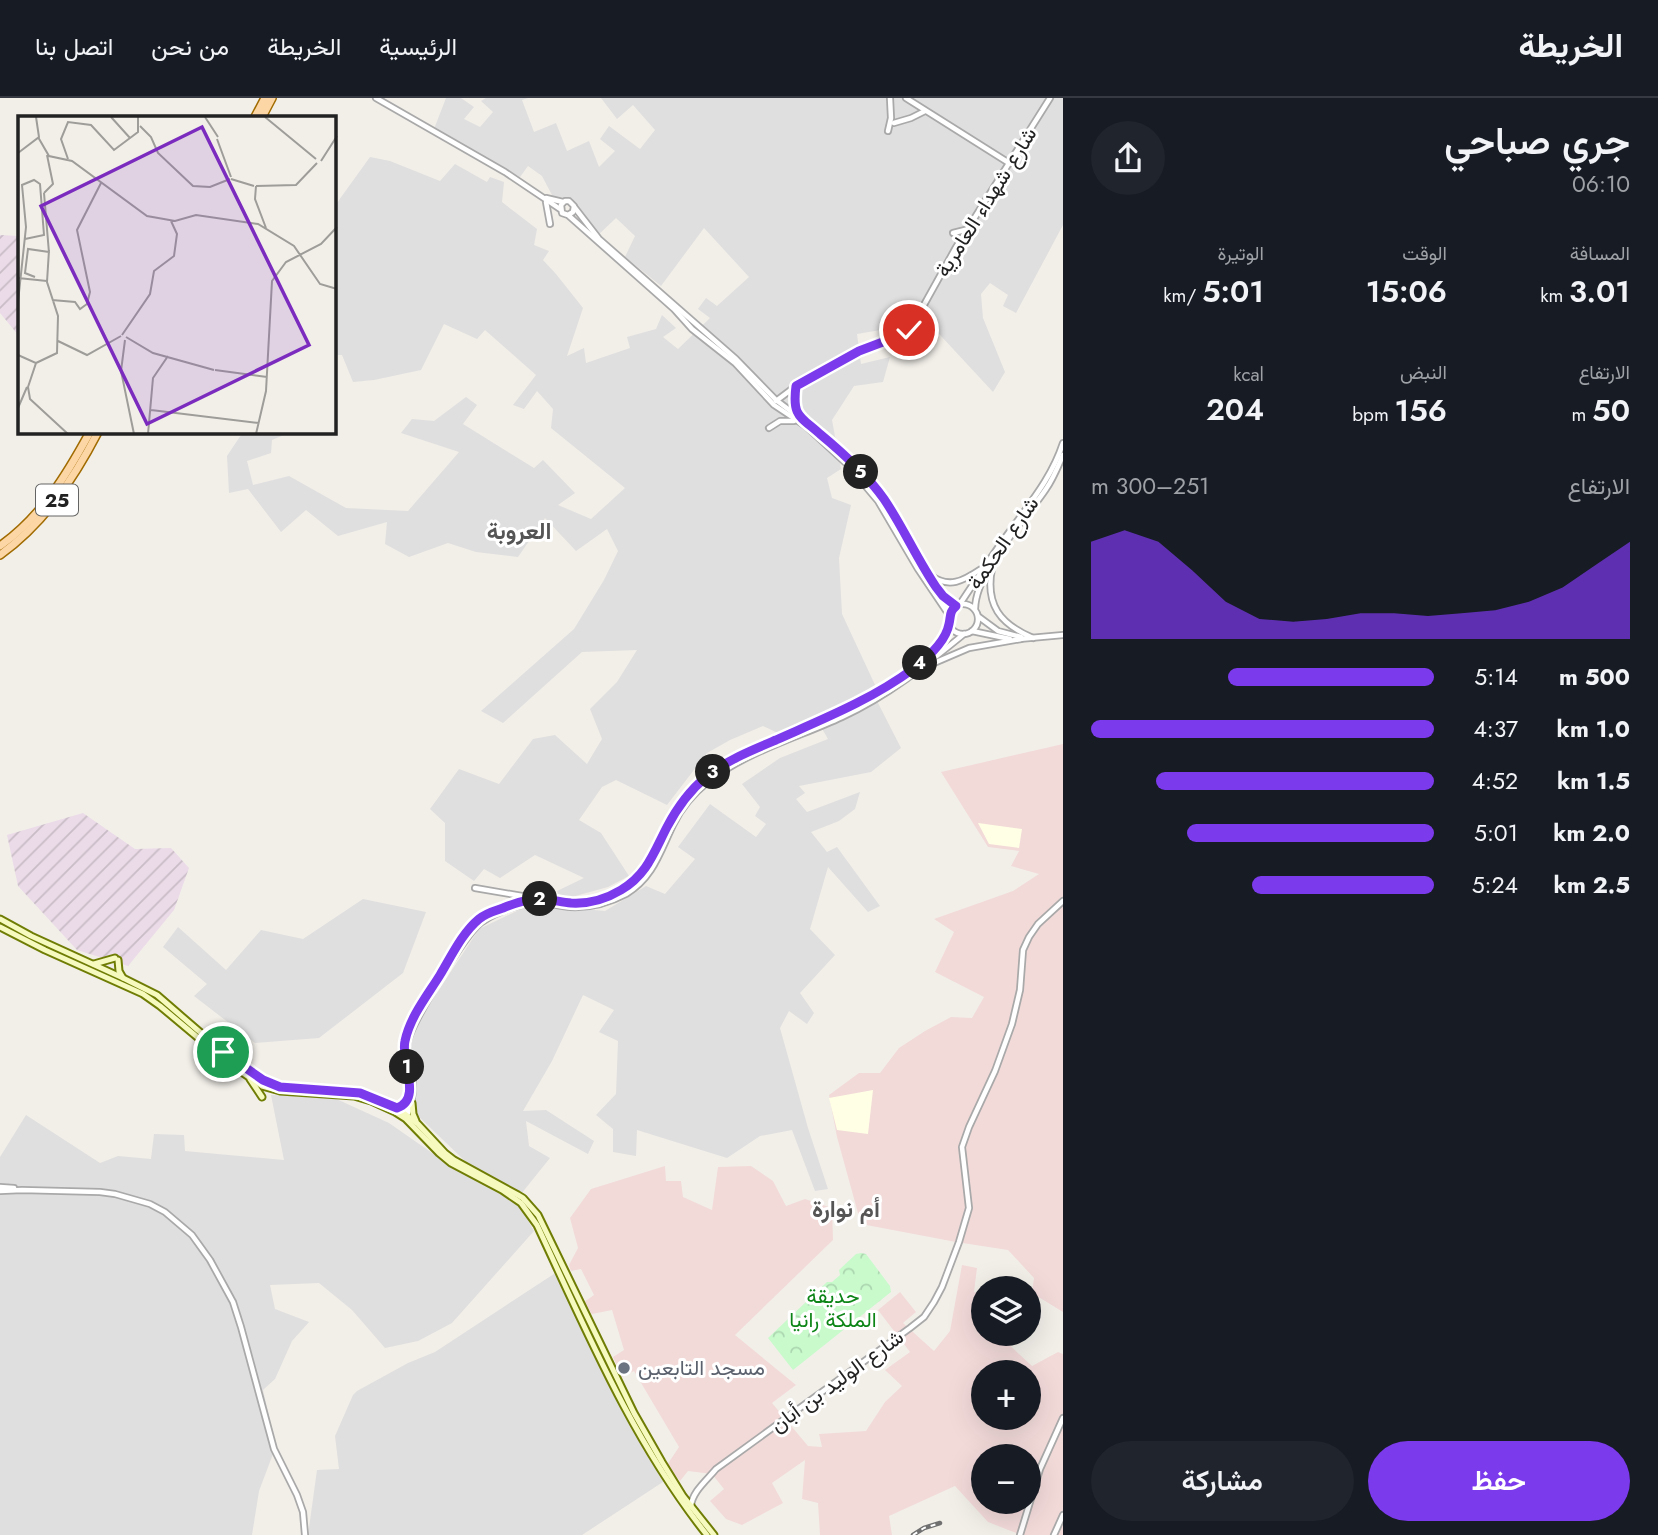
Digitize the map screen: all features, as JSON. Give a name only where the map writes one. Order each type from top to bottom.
[{"type":"main road","points":[[256,116],[265,98]]},
{"type":"main road","points":[[263,116],[272,98]]},
{"type":"main road","name":"25","points":[[0,546],[34,517],[56,490],[89,434]]},
{"type":"main road","name":"25","points":[[0,555],[28,533],[55,503],[75,475],[98,434]]},
{"type":"main road","points":[[0,919],[163,1000],[223,1052],[263,1080],[285,1087],[360,1093],[397,1108],[451,1163],[521,1203],[537,1225],[611,1381],[685,1508],[707,1535]]},
{"type":"main road","points":[[0,927],[45,950],[106,974],[133,989],[262,1086],[274,1090],[354,1096],[405,1115],[418,1124],[449,1157],[518,1195],[538,1215],[558,1253],[659,1464],[714,1535]]},
{"type":"main road","points":[[93,964],[117,959],[123,978]]},
{"type":"main road","points":[[250,1079],[264,1097],[274,1090]]},
{"type":"main road","points":[[397,1108],[410,1102],[418,1124]]},
{"type":"street","points":[[376,98],[505,172],[560,209],[564,215],[568,215],[674,309],[692,329],[822,440],[869,488],[949,615],[949,624],[938,645],[914,668],[872,696],[733,759],[705,778],[680,805],[644,872],[623,889],[605,898],[582,903],[538,899],[475,888]]},
{"type":"street","points":[[888,131],[891,118],[890,98]]},
{"type":"street","points":[[906,98],[1009,163]]},
{"type":"street","name":"شارع شهداء العامرية","points":[[777,404],[784,394],[796,386],[859,351],[909,330],[955,249],[1050,98]]},
{"type":"street","points":[[894,123],[925,111]]},
{"type":"street","points":[[544,199],[569,201],[599,239],[736,359],[777,404]]},
{"type":"street","points":[[544,199],[551,224]]},
{"type":"street","points":[[560,209],[563,202]]},
{"type":"street","points":[[568,215],[573,212],[574,206]]},
{"type":"street","points":[[953,233],[968,229]]},
{"type":"street","points":[[796,386],[794,403],[800,421]]},
{"type":"street","points":[[769,428],[783,421],[800,421],[821,434],[878,493],[939,592],[958,605],[968,605],[975,609],[977,625],[972,631],[964,634],[920,670]]},
{"type":"street","name":"شارع الحكمة","points":[[958,605],[1042,488],[1063,443]]},
{"type":"street","name":"شارع الحكمة","points":[[975,609],[978,590],[993,562],[1048,486],[1063,455]]},
{"type":"street","points":[[993,562],[989,587],[993,605],[1007,623],[1036,638]]},
{"type":"street","points":[[925,571],[937,580],[950,583],[964,579],[985,566]]},
{"type":"street","points":[[949,615],[958,605]]},
{"type":"street","points":[[978,617],[1003,634],[1036,638]]},
{"type":"street","points":[[949,624],[956,632],[964,634]]},
{"type":"street","points":[[972,631],[1021,639]]},
{"type":"street","points":[[405,1115],[413,1081],[407,1049],[411,1030],[472,931],[481,922],[529,904],[586,906],[610,901],[627,893],[651,870],[683,808],[701,788],[736,763],[857,710],[920,670],[953,654],[969,648],[1021,639],[1063,635]]},
{"type":"street","points":[[410,1102],[405,1038],[417,1013],[457,948],[474,924],[488,913],[538,899]]},
{"type":"street","name":"شارع الوليد بن أبان","points":[[691,1507],[696,1493],[716,1469],[910,1328],[934,1303],[956,1251],[969,1208],[963,1144],[1012,1024],[1018,1000],[1023,950],[1033,930],[1063,901]]},
{"type":"street","points":[[0,1189],[115,1194],[150,1204],[165,1212],[192,1235],[210,1260],[233,1302],[274,1449],[298,1495],[305,1535]]},
{"type":"street","points":[[1020,1535],[1040,1469],[1063,1418]]},
{"type":"street","points":[[683,1496],[689,1497],[696,1493]]},
{"type":"street","points":[[1054,1535],[1063,1515]]},
{"type":"shaded area","points":[[446,98],[461,98],[474,107],[464,119],[480,127],[493,112],[481,101],[486,98],[528,98],[522,100],[534,132],[556,123],[567,151],[589,141],[599,167],[615,151],[600,139],[609,126],[640,149],[655,130],[633,105],[617,119],[601,98],[1063,98],[1063,225],[1016,313],[1003,306],[1008,295],[990,283],[981,294],[983,318],[1005,372],[993,392],[928,322],[857,334],[861,364],[890,357],[883,382],[854,386],[832,420],[841,469],[827,478],[832,498],[851,505],[839,558],[842,614],[876,687],[878,703],[901,748],[871,772],[799,786],[805,793],[796,799],[807,812],[860,792],[855,809],[839,821],[811,832],[827,852],[837,847],[880,906],[868,912],[828,867],[810,929],[835,955],[800,993],[814,1013],[807,1024],[789,1011],[780,1028],[828,1189],[815,1191],[792,1130],[760,1136],[727,1158],[637,1130],[636,1156],[613,1152],[613,1129],[596,1115],[616,1094],[618,1041],[599,1032],[614,1010],[583,995],[552,1061],[523,1111],[546,1110],[594,1141],[588,1154],[526,1121],[529,1146],[550,1158],[521,1194],[465,1161],[415,1113],[417,1071],[407,1038],[479,929],[521,909],[562,907],[605,911],[646,886],[665,894],[695,859],[678,847],[710,804],[756,837],[766,824],[755,816],[760,807],[742,784],[780,758],[828,739],[816,718],[780,734],[763,726],[707,753],[667,805],[616,780],[602,787],[579,820],[601,833],[629,876],[608,887],[561,900],[557,891],[584,878],[535,855],[500,878],[484,869],[474,881],[445,861],[445,823],[430,809],[459,769],[499,784],[533,739],[555,735],[587,764],[602,739],[590,709],[617,682],[637,650],[582,652],[503,723],[481,711],[574,629],[618,551],[607,529],[576,551],[545,518],[518,557],[476,552],[448,543],[409,557],[385,544],[387,522],[338,536],[306,510],[281,532],[248,489],[229,493],[227,456],[242,434],[286,434],[272,440],[271,453],[247,461],[253,485],[289,476],[346,508],[408,511],[459,452],[401,433],[412,419],[434,421],[466,397],[477,405],[463,424],[534,468],[543,460],[575,493],[558,505],[591,519],[625,488],[551,428],[553,409],[537,391],[524,409],[513,405],[536,375],[485,330],[477,339],[444,324],[421,370],[353,382],[342,355],[336,355],[336,204],[370,157],[390,161],[440,181],[455,164],[487,182],[490,177],[504,182],[502,202],[537,229],[534,245],[549,251],[543,260],[583,308],[567,356],[584,348],[586,363],[630,348],[627,337],[656,329],[662,315],[676,328],[663,337],[678,349],[710,318],[698,309],[706,298],[717,306],[749,277],[704,228],[661,286],[625,257],[635,236],[616,218],[596,237],[572,198],[553,197],[542,176],[528,166],[520,177],[434,129]]},
{"type":"shaded area","points":[[0,235],[18,236],[18,335],[0,313]]},
{"type":"shaded area","points":[[1063,744],[1063,1312],[1041,1299],[1041,1276],[1032,1276],[1008,1250],[861,1224],[837,1137],[829,1095],[859,1073],[880,1073],[899,1048],[951,1017],[972,1018],[984,997],[935,972],[954,932],[934,919],[1013,891],[1039,874],[1011,866],[1019,851],[988,847],[941,772]]},
{"type":"shaded area","points":[[83,813],[135,849],[171,848],[189,868],[174,910],[128,966],[77,950],[18,886],[7,835]]},
{"type":"shaded area","points":[[978,823],[1022,829],[1019,848],[989,844]]},
{"type":"shaded area","points":[[363,899],[426,912],[403,973],[319,1038],[255,1043],[194,996],[207,984],[163,947],[178,927],[226,970],[261,930],[303,939]]},
{"type":"shaded area","points":[[873,1090],[868,1134],[837,1130],[829,1098]]},
{"type":"shaded area","points":[[271,1095],[332,1097],[389,1123],[445,1162],[518,1203],[534,1231],[452,1323],[418,1341],[385,1348],[352,1310],[319,1283],[270,1285],[275,1309],[309,1322],[292,1341],[275,1379],[263,1390],[276,1446],[259,1491],[252,1535],[0,1535],[0,1157],[26,1115],[100,1163],[118,1156],[151,1159],[154,1134],[184,1135],[185,1151],[284,1160]]},
{"type":"shaded area","points":[[665,1166],[666,1181],[681,1181],[683,1197],[712,1210],[718,1167],[751,1166],[773,1181],[786,1206],[805,1199],[832,1208],[833,1240],[735,1335],[796,1385],[772,1403],[808,1446],[822,1447],[819,1434],[866,1431],[885,1402],[902,1386],[885,1370],[910,1352],[878,1310],[900,1292],[916,1312],[903,1323],[934,1351],[950,1331],[962,1265],[977,1268],[976,1276],[971,1276],[971,1346],[1010,1346],[1026,1360],[971,1360],[971,1430],[1041,1430],[1041,1361],[1058,1352],[1063,1354],[1063,1535],[1021,1535],[988,1522],[981,1514],[1041,1514],[1041,1444],[971,1444],[971,1503],[955,1486],[889,1516],[892,1535],[820,1535],[818,1503],[802,1499],[805,1460],[772,1483],[783,1503],[742,1525],[726,1519],[710,1501],[724,1489],[712,1474],[688,1471],[680,1481],[667,1465],[679,1447],[634,1371],[622,1377],[613,1357],[624,1350],[612,1310],[592,1314],[584,1302],[594,1295],[581,1269],[571,1271],[569,1265],[578,1248],[570,1218],[591,1189]]},
{"type":"shaded area","points":[[560,1270],[638,1438],[666,1480],[582,1535],[308,1535],[317,1470],[339,1469],[335,1436],[353,1395],[408,1363],[435,1352]]},
{"type":"green space","name":"حديقة الملكة رانيا","points":[[856,1254],[866,1254],[890,1286],[891,1292],[793,1370],[768,1338],[827,1282],[832,1282],[840,1275],[839,1270]]},
{"type":"railway","points":[[913,1535],[940,1523]]},
{"type":"place","name":"مسجد التابعين","points":[[624,1368]]},
{"type":"district","name":"العروبة","points":[[519,531]]},
{"type":"district","name":"أم نوارة","points":[[846,1209]]},
{"type":"route","points":[[223,1052],[263,1080],[280,1087],[351,1092],[369,1096],[397,1108],[403,1106],[410,1093],[405,1038],[417,1013],[457,948],[480,918],[525,901],[538,899],[582,903],[605,898],[623,889],[644,872],[680,805],[705,778],[733,759],[872,696],[928,657],[942,638],[949,624],[950,612],[956,606],[943,596],[925,571],[884,499],[849,460],[802,419],[794,403],[796,386],[859,351],[909,330]]}]
